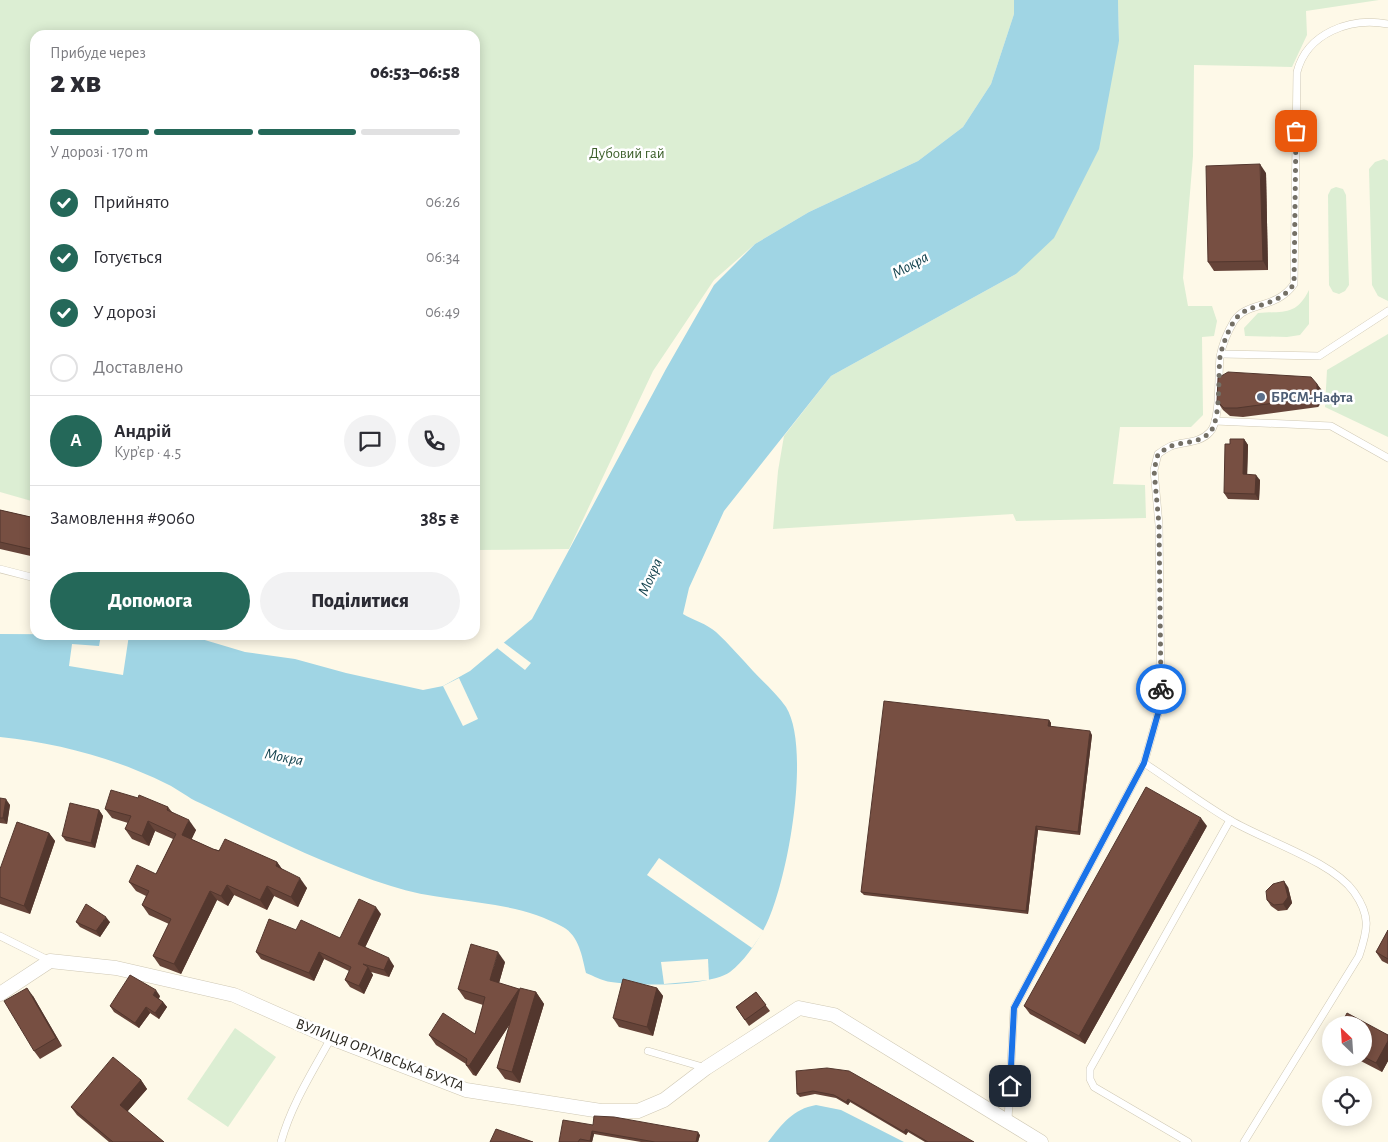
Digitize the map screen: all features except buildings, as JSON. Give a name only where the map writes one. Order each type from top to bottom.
[{"type":"street","name":"ВУЛИЦЯ ОРІХІВСЬКА БУХТА","points":[[50,961],[116,968],[234,995],[332,1038],[466,1090],[601,1111],[638,1111],[664,1100],[706,1068],[799,1008],[834,1015],[1041,1142]]},
{"type":"street","points":[[0,994],[50,961]]},
{"type":"lane","points":[[1008,1120],[1014,1008],[1144,763],[1161,703],[1159,525],[1154,470],[1158,454],[1172,445],[1189,444],[1211,432],[1215,421],[1220,354],[1235,320],[1244,311],[1276,301],[1284,296],[1294,284],[1297,72],[1304,52],[1311,44],[1333,30],[1348,25],[1388,24]]},
{"type":"lane","points":[[1220,354],[1319,356],[1388,311]]},
{"type":"lane","points":[[1215,421],[1331,426],[1388,458]]},
{"type":"lane","points":[[0,569],[30,577]]},
{"type":"lane","points":[[1144,763],[1230,820],[1333,872],[1353,891],[1364,911],[1368,931],[1359,956],[1244,1142]]},
{"type":"lane","points":[[1188,1142],[1094,1087],[1090,1079],[1090,1069],[1230,820]]},
{"type":"lane","points":[[0,936],[50,961]]},
{"type":"lane","points":[[281,1142],[302,1090],[332,1038]]},
{"type":"lane","points":[[648,1051],[706,1068]]},
{"type":"green space","name":"Дубовий гай","points":[[0,0],[1014,0],[1014,14],[991,84],[963,127],[918,161],[809,212],[755,244],[714,280],[653,371],[569,549],[480,550],[480,30],[30,30],[30,501],[0,492]]},
{"type":"green space","points":[[1118,0],[1379,0],[1306,11],[1307,35],[1292,67],[1194,65],[1193,156],[1183,278],[1188,306],[1212,306],[1217,321],[1214,336],[1202,337],[1203,415],[1191,427],[1120,427],[1113,484],[1145,485],[1146,518],[1016,521],[1013,514],[773,529],[778,471],[784,436],[831,376],[1016,274],[1119,41]]},
{"type":"green space","points":[[1384,159],[1388,161],[1388,301],[1378,296],[1372,285],[1369,169],[1375,162]]},
{"type":"green space","points":[[1336,187],[1343,189],[1346,195],[1349,285],[1345,291],[1339,294],[1333,292],[1329,285],[1328,195],[1331,189]]},
{"type":"green space","points":[[1309,290],[1309,324],[1300,335],[1287,337],[1245,336],[1244,328],[1258,313],[1288,311],[1299,304]]},
{"type":"green space","points":[[1388,334],[1388,437],[1325,407],[1327,370]]},
{"type":"green space","points":[[235,1028],[276,1057],[228,1127],[187,1099]]},
{"type":"water","name":"Мокра","points":[[1014,0],[1118,0],[1119,41],[1099,149],[1054,238],[1016,274],[831,376],[724,511],[689,588],[683,614],[716,632],[782,702],[786,707],[793,727],[797,754],[793,819],[788,853],[772,911],[756,942],[740,963],[730,972],[720,977],[690,983],[637,984],[604,981],[586,973],[579,947],[573,936],[563,927],[543,917],[500,906],[412,892],[366,878],[294,848],[196,801],[167,784],[127,767],[85,753],[43,743],[0,737],[0,634],[30,634],[30,640],[205,640],[245,652],[295,659],[346,673],[423,690],[443,686],[470,671],[532,619],[666,369],[714,285],[755,244],[809,212],[918,161],[963,127],[991,84],[1014,14]]},
{"type":"water","points":[[816,1105],[841,1110],[904,1142],[768,1142],[783,1123],[794,1114]]},
{"type":"pier","points":[[100,640],[128,640],[123,675],[69,666],[72,644],[99,646]]},
{"type":"pier","points":[[503,642],[531,663],[525,670],[497,648]]},
{"type":"pier","points":[[459,678],[478,719],[463,726],[443,686]]},
{"type":"pier","points":[[659,858],[764,931],[752,948],[647,875]]},
{"type":"pier","points":[[708,959],[709,980],[664,984],[661,962]]},
{"type":"way so far","points":[[1161,689],[1159,525],[1154,470],[1158,454],[1172,445],[1189,444],[1211,432],[1215,421],[1220,354],[1235,320],[1244,311],[1276,301],[1284,296],[1294,284],[1296,131]]},
{"type":"place","name":"БРСМ-Нафта","points":[[1261,397]]},
{"type":"route","points":[[1010,1086],[1014,1008],[1144,763],[1161,703],[1161,689]]}]
